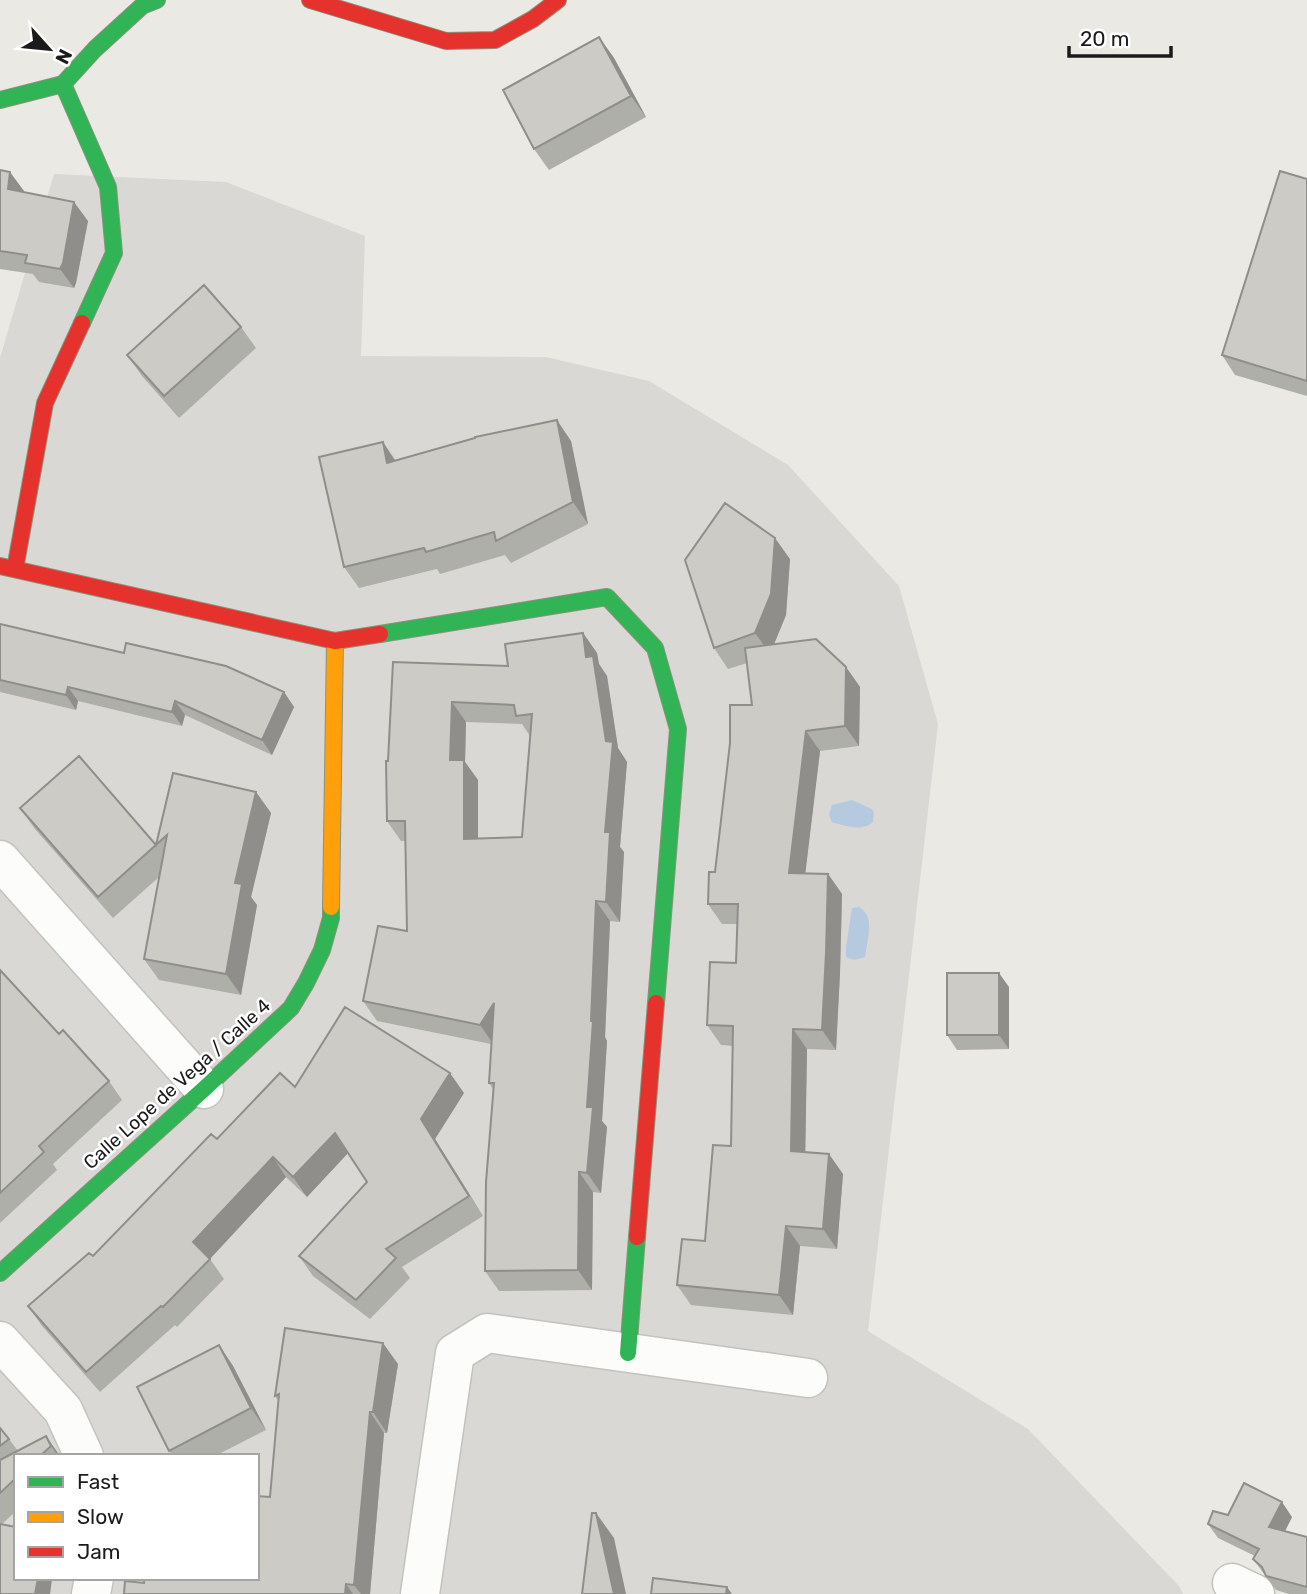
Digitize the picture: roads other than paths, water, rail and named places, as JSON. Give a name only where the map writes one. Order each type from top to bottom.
[{"type":"street","points":[[0,100],[63,85],[95,49],[133,14],[142,6],[157,0]]},
{"type":"street","points":[[310,0],[446,41],[495,40],[533,19],[558,0]]},
{"type":"street","points":[[63,85],[108,187],[114,253],[45,403],[8,568],[335,642],[607,597],[655,648],[678,730],[628,1353]]},
{"type":"street","name":"Calle Lope de Vega / Calle 4","points":[[0,1273],[291,1008],[306,983],[322,950],[331,918],[335,642]]},
{"type":"street","points":[[0,860],[204,1089]]},
{"type":"street","points":[[420,1594],[455,1353],[486,1334],[808,1378]]},
{"type":"street","points":[[0,1341],[63,1410],[82,1454]]},
{"type":"water","points":[[852,800],[872,809],[873,822],[859,827],[832,822],[829,815],[832,805]]},
{"type":"water","points":[[859,907],[867,917],[869,929],[865,957],[854,960],[846,957],[846,947],[852,908]]}]
